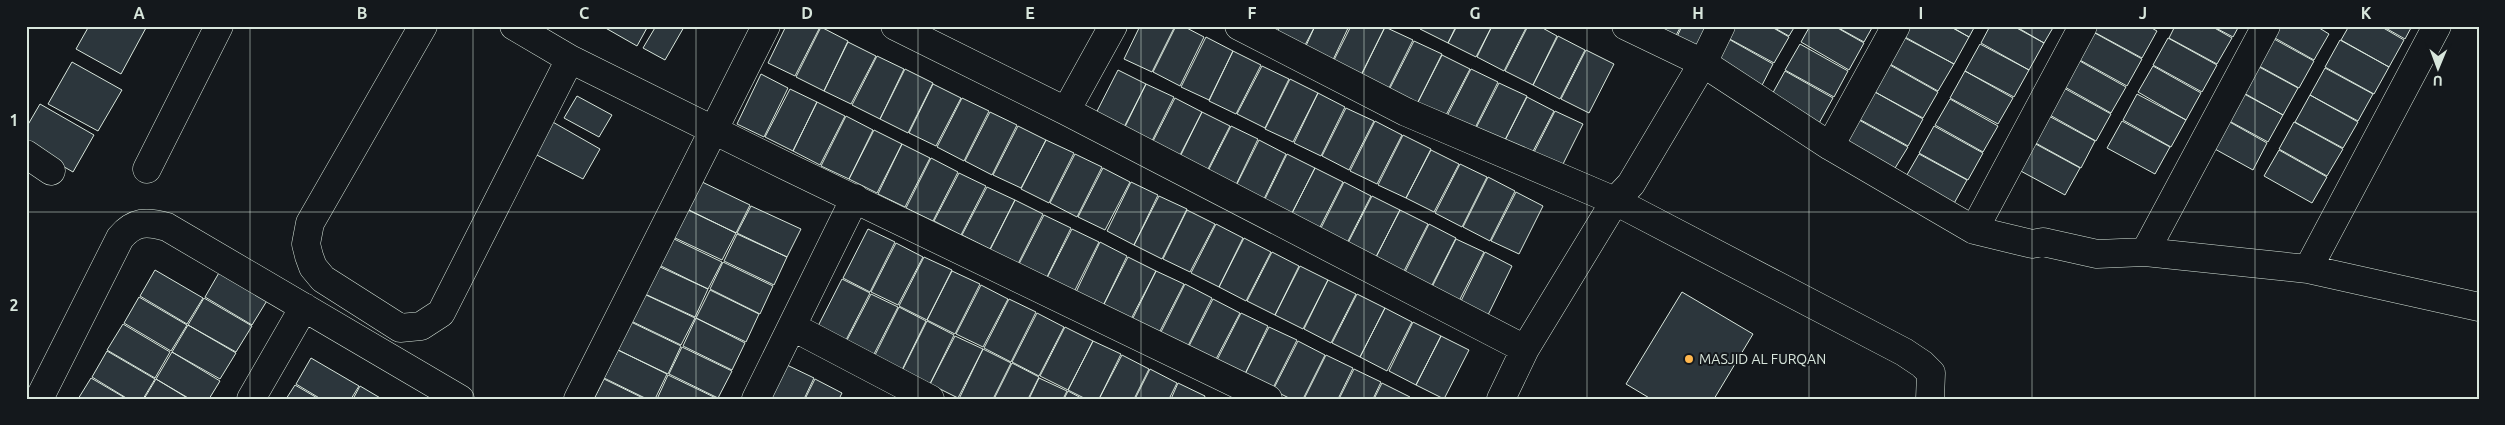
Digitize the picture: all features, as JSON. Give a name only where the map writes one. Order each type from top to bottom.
[{"type":"street","points":[[147,168],[219,26]]},
{"type":"street","points":[[423,26],[310,223],[306,244],[313,267],[323,279],[400,328],[421,326],[440,313],[570,59]]},
{"type":"street","points":[[514,26],[570,59],[714,128],[784,165],[1268,399]]},
{"type":"street","points":[[578,399],[766,26]]},
{"type":"street","points":[[895,26],[1066,111],[1525,349]]},
{"type":"street","points":[[1066,111],[1113,26]]},
{"type":"street","points":[[1239,26],[1406,112],[1615,201],[1904,352],[1922,364],[1931,373],[1930,399]]},
{"type":"street","points":[[1626,26],[1703,63],[1830,146],[1974,230],[2032,244],[2043,242],[2097,254],[2145,252],[2308,269],[2479,307]]},
{"type":"street","points":[[1501,399],[1525,349],[1615,201],[1632,184],[1703,63],[1721,26]]},
{"type":"street","points":[[1830,146],[1896,26]]},
{"type":"street","points":[[1974,230],[2084,26]]},
{"type":"street","points":[[2145,252],[2266,26]]},
{"type":"street","points":[[2308,269],[2437,26]]},
{"type":"street","points":[[26,154],[51,171]]},
{"type":"street","points":[[756,399],[855,198]]},
{"type":"street","points":[[39,399],[120,238],[127,230],[139,223],[152,222],[167,227],[460,399]]},
{"type":"street","points":[[251,399],[304,307]]},
{"type":"street","points":[[793,327],[930,399]]},
{"type":"building","points":[[89,26],[147,26],[121,74],[76,49]]},
{"type":"building","points":[[602,26],[648,26],[637,46]]},
{"type":"building","points":[[656,26],[684,27],[665,60],[643,48]]},
{"type":"building","points":[[786,26],[820,27],[795,76],[768,63]]},
{"type":"building","points":[[1140,26],[1175,26],[1152,72],[1124,59]]},
{"type":"building","points":[[1176,26],[1183,26],[1204,37],[1180,86],[1153,72]]},
{"type":"building","points":[[1280,26],[1315,26],[1304,47],[1276,34]]},
{"type":"building","points":[[1315,26],[1349,26],[1332,62],[1305,48]]},
{"type":"building","points":[[1351,26],[1385,27],[1361,75],[1333,62]]},
{"type":"building","points":[[1421,26],[1456,26],[1448,43],[1420,29]]},
{"type":"building","points":[[1457,26],[1492,26],[1476,57],[1448,43]]},
{"type":"building","points":[[1492,26],[1527,26],[1504,71],[1477,57]]},
{"type":"building","points":[[1528,26],[1539,26],[1557,36],[1533,85],[1505,71]]},
{"type":"building","points":[[1647,26],[1681,26],[1673,41]]},
{"type":"building","points":[[1682,26],[1716,26],[1702,55],[1675,41]]},
{"type":"building","points":[[1732,26],[1770,26],[1789,37],[1774,63],[1726,37]]},
{"type":"building","points":[[1771,26],[1795,26],[1789,36]]},
{"type":"building","points":[[1810,26],[1834,26],[1864,43],[1849,70],[1801,42]]},
{"type":"building","points":[[1835,26],[1873,26],[1864,42]]},
{"type":"building","points":[[1911,26],[1949,26],[1969,37],[1954,64],[1905,37]]},
{"type":"building","points":[[1950,26],[1975,26],[1969,37]]},
{"type":"building","points":[[1990,26],[2013,26],[2044,43],[2029,70],[1981,43]]},
{"type":"building","points":[[2015,26],[2054,26],[2044,43]]},
{"type":"building","points":[[2097,26],[2148,26],[2157,31],[2142,58],[2094,32]]},
{"type":"building","points":[[2175,26],[2211,26],[2232,38],[2217,64],[2169,38]]},
{"type":"building","points":[[2212,26],[2239,26],[2233,37]]},
{"type":"building","points":[[2270,26],[2316,26],[2329,34],[2314,60],[2266,33]]},
{"type":"building","points":[[2349,26],[2380,26],[2404,40],[2389,67],[2341,40]]},
{"type":"building","points":[[2382,26],[2412,26],[2405,39]]},
{"type":"building","points":[[821,27],[848,41],[824,91],[796,77]]},
{"type":"building","points":[[1385,27],[1413,40],[1388,90],[1361,76]]},
{"type":"building","points":[[2093,32],[2142,59],[2127,86],[2078,59]]},
{"type":"building","points":[[2265,34],[2314,61],[2299,88],[2250,61]]},
{"type":"building","points":[[1558,36],[1585,50],[1560,99],[1533,85]]},
{"type":"building","points":[[1206,37],[1233,51],[1209,100],[1181,87]]},
{"type":"building","points":[[1725,37],[1773,64],[1759,91],[1710,64]]},
{"type":"building","points":[[1905,38],[1954,64],[1938,91],[1890,64]]},
{"type":"building","points":[[2168,38],[2217,65],[2202,92],[2153,65]]},
{"type":"building","points":[[2340,40],[2389,67],[2374,94],[2325,67]]},
{"type":"building","points":[[1414,41],[1442,54],[1417,104],[1389,90]]},
{"type":"building","points":[[848,42],[876,56],[851,104],[824,91]]},
{"type":"building","points":[[1800,44],[1848,71],[1834,97],[1785,70]]},
{"type":"building","points":[[1980,44],[2029,70],[2014,97],[1965,71]]},
{"type":"building","points":[[1586,50],[1614,64],[1589,113],[1561,99]]},
{"type":"building","points":[[1233,51],[1261,65],[1236,114],[1209,101]]},
{"type":"building","points":[[1442,55],[1470,69],[1445,117],[1417,104]]},
{"type":"building","points":[[877,56],[904,69],[880,119],[852,105]]},
{"type":"building","points":[[2078,60],[2126,87],[2111,113],[2063,86]]},
{"type":"building","points":[[72,62],[122,90],[98,131],[48,104]]},
{"type":"building","points":[[2250,62],[2298,88],[2283,115],[2235,88]]},
{"type":"building","points":[[1890,65],[1938,92],[1923,118],[1875,92]]},
{"type":"building","points":[[1262,66],[1289,79],[1265,128],[1237,114]]},
{"type":"building","points":[[2153,66],[2201,93],[2186,120],[2138,92]]},
{"type":"building","points":[[2325,68],[2373,94],[2358,121],[2310,95]]},
{"type":"building","points":[[905,69],[933,83],[908,133],[880,119]]},
{"type":"building","points":[[1471,69],[1498,82],[1473,132],[1446,118]]},
{"type":"building","points":[[1118,70],[1146,84],[1121,133],[1093,119]]},
{"type":"building","points":[[1785,71],[1833,98],[1818,125],[1770,98]]},
{"type":"building","points":[[1965,71],[2013,98],[1998,124],[1950,98]]},
{"type":"building","points":[[761,74],[788,88],[764,137],[737,124]]},
{"type":"building","points":[[1290,79],[1318,93],[1293,142],[1265,129]]},
{"type":"building","points":[[1499,83],[1527,96],[1502,146],[1474,132]]},
{"type":"building","points":[[933,84],[961,98],[936,146],[909,133]]},
{"type":"building","points":[[1146,84],[1174,97],[1149,147],[1122,133]]},
{"type":"building","points":[[2062,87],[2111,114],[2096,141],[2048,114]]},
{"type":"building","points":[[790,89],[817,102],[793,151],[765,137]]},
{"type":"building","points":[[2235,89],[2283,115],[2268,142],[2220,116]]},
{"type":"building","points":[[1875,92],[1923,119],[1908,146],[1859,119]]},
{"type":"building","points":[[1318,93],[1345,107],[1321,156],[1294,143]]},
{"type":"building","points":[[2137,94],[2186,120],[2171,147],[2123,120]]},
{"type":"building","points":[[2310,95],[2358,122],[2343,148],[2295,122]]},
{"type":"building","points":[[577,96],[612,115],[599,137],[564,118]]},
{"type":"building","points":[[1527,97],[1554,111],[1529,159],[1502,146]]},
{"type":"building","points":[[962,98],[989,111],[964,161],[937,147]]},
{"type":"building","points":[[1175,98],[1202,112],[1177,161],[1150,147]]},
{"type":"building","points":[[1950,99],[1998,126],[1983,152],[1935,125]]},
{"type":"building","points":[[817,102],[845,116],[820,165],[793,151]]},
{"type":"building","points":[[40,104],[94,135],[73,172],[26,145],[26,128]]},
{"type":"building","points":[[1346,108],[1374,121],[1349,170],[1322,156]]},
{"type":"building","points":[[1555,111],[1583,124],[1558,174],[1530,160]]},
{"type":"building","points":[[990,112],[1017,125],[992,175],[965,161]]},
{"type":"building","points":[[1202,112],[1230,126],[1205,175],[1178,161]]},
{"type":"building","points":[[2047,115],[2095,141],[2081,168],[2032,141]]},
{"type":"building","points":[[846,116],[873,130],[849,179],[821,166]]},
{"type":"building","points":[[2219,116],[2267,143],[2253,170],[2204,143]]},
{"type":"building","points":[[1859,120],[1908,147],[1892,173],[1844,147]]},
{"type":"building","points":[[551,121],[600,149],[583,179],[533,153]]},
{"type":"building","points":[[1375,121],[1402,135],[1377,184],[1350,171]]},
{"type":"building","points":[[2122,121],[2170,147],[2155,174],[2107,148]]},
{"type":"building","points":[[2294,122],[2343,149],[2327,176],[2279,149]]},
{"type":"building","points":[[1018,126],[1046,140],[1021,188],[993,175]]},
{"type":"building","points":[[1231,126],[1258,139],[1234,189],[1206,175]]},
{"type":"building","points":[[1934,126],[1983,153],[1968,180],[1919,153]]},
{"type":"building","points":[[874,130],[902,144],[877,193],[849,179]]},
{"type":"building","points":[[1403,135],[1431,149],[1406,198],[1378,185]]},
{"type":"building","points":[[1046,140],[1074,153],[1049,203],[1021,189]]},
{"type":"building","points":[[1259,140],[1286,154],[1262,203],[1234,190]]},
{"type":"building","points":[[2032,142],[2080,168],[2065,195],[2017,169]]},
{"type":"building","points":[[902,144],[930,158],[905,207],[878,194]]},
{"type":"building","points":[[1431,150],[1459,164],[1434,212],[1406,198]]},
{"type":"building","points":[[2279,150],[2327,177],[2312,203],[2264,176]]},
{"type":"building","points":[[1075,154],[1102,167],[1077,217],[1050,203]]},
{"type":"building","points":[[1287,154],[1315,168],[1290,217],[1263,203]]},
{"type":"building","points":[[1919,154],[1967,180],[1952,207],[1904,180]]},
{"type":"building","points":[[931,158],[958,172],[933,221],[906,208]]},
{"type":"building","points":[[1460,164],[1487,177],[1462,227],[1435,213]]},
{"type":"building","points":[[1103,168],[1130,182],[1105,230],[1078,217]]},
{"type":"building","points":[[1315,168],[1343,182],[1318,231],[1290,217]]},
{"type":"building","points":[[959,173],[986,186],[961,235],[934,221]]},
{"type":"building","points":[[1488,177],[1515,191],[1490,241],[1463,227]]},
{"type":"building","points":[[700,181],[750,205],[736,233],[687,209]]},
{"type":"building","points":[[1131,182],[1158,195],[1134,245],[1107,231]]},
{"type":"building","points":[[1344,182],[1371,196],[1346,245],[1319,232]]},
{"type":"building","points":[[987,187],[1015,200],[990,249],[962,235]]},
{"type":"building","points":[[1516,192],[1543,206],[1519,254],[1491,241]]},
{"type":"building","points":[[1159,196],[1187,209],[1162,259],[1134,245]]},
{"type":"building","points":[[1372,196],[1400,210],[1375,259],[1347,245]]},
{"type":"building","points":[[1015,200],[1043,214],[1018,264],[990,250]]},
{"type":"building","points":[[751,206],[801,229],[787,257],[737,233]]},
{"type":"building","points":[[686,209],[736,233],[722,260],[673,237]]},
{"type":"building","points":[[1187,210],[1215,224],[1190,272],[1163,259]]},
{"type":"building","points":[[1400,210],[1428,224],[1403,273],[1375,259]]},
{"type":"building","points":[[1044,215],[1071,228],[1047,277],[1019,264]]},
{"type":"building","points":[[1216,224],[1243,238],[1219,287],[1191,273]]},
{"type":"building","points":[[1429,224],[1456,238],[1431,287],[1404,274]]},
{"type":"building","points":[[868,229],[895,242],[870,292],[843,278]]},
{"type":"building","points":[[1072,229],[1099,242],[1074,292],[1047,278]]},
{"type":"building","points":[[737,234],[787,257],[774,285],[724,261]]},
{"type":"building","points":[[672,238],[722,262],[708,289],[659,265]]},
{"type":"building","points":[[1244,238],[1271,252],[1246,301],[1219,287]]},
{"type":"building","points":[[1456,239],[1484,252],[1459,301],[1432,287]]},
{"type":"building","points":[[1100,242],[1127,256],[1103,306],[1076,292]]},
{"type":"building","points":[[896,243],[923,257],[898,305],[871,292]]},
{"type":"building","points":[[1272,252],[1299,266],[1275,315],[1247,301]]},
{"type":"building","points":[[1485,252],[1512,266],[1488,315],[1461,301]]},
{"type":"building","points":[[924,257],[952,270],[927,320],[899,306]]},
{"type":"building","points":[[1128,257],[1156,271],[1131,319],[1103,306]]},
{"type":"building","points":[[723,262],[773,286],[760,314],[710,289]]},
{"type":"building","points":[[658,266],[708,289],[695,317],[645,294]]},
{"type":"building","points":[[1300,266],[1328,280],[1303,329],[1275,315]]},
{"type":"building","points":[[155,270],[203,298],[187,324],[140,296]]},
{"type":"building","points":[[220,271],[268,299],[252,325],[205,297]]},
{"type":"building","points":[[952,271],[980,284],[955,334],[927,320]]},
{"type":"building","points":[[1156,271],[1184,284],[1159,333],[1132,320]]},
{"type":"building","points":[[842,279],[870,293],[845,342],[817,328]]},
{"type":"building","points":[[1328,280],[1356,294],[1331,343],[1304,329]]},
{"type":"building","points":[[1185,284],[1212,298],[1187,348],[1160,334]]},
{"type":"building","points":[[981,285],[1008,299],[983,347],[956,334]]},
{"type":"building","points":[[710,290],[759,314],[746,342],[696,318]]},
{"type":"building","name":"MASJID AL FURQAN","points":[[1682,292],[1753,334],[1714,399],[1651,399],[1626,384]]},
{"type":"building","points":[[644,294],[695,318],[681,345],[631,321]]},
{"type":"building","points":[[871,294],[898,307],[873,356],[846,342]]},
{"type":"building","points":[[1357,294],[1385,308],[1360,357],[1332,343]]},
{"type":"building","points":[[139,297],[187,325],[171,351],[124,323]]},
{"type":"building","points":[[204,298],[252,326],[236,352],[188,325]]},
{"type":"building","points":[[1009,299],[1036,312],[1011,362],[984,348]]},
{"type":"building","points":[[1213,299],[1240,313],[1215,361],[1188,348]]},
{"type":"building","points":[[899,307],[926,321],[902,370],[874,357]]},
{"type":"building","points":[[1385,308],[1412,322],[1387,371],[1360,357]]},
{"type":"building","points":[[1037,313],[1064,327],[1039,376],[1012,362]]},
{"type":"building","points":[[1241,313],[1268,326],[1244,376],[1216,362]]},
{"type":"building","points":[[696,318],[745,343],[732,370],[683,346]]},
{"type":"building","points":[[927,321],[954,335],[930,384],[902,371]]},
{"type":"building","points":[[631,322],[681,346],[668,374],[618,350]]},
{"type":"building","points":[[1413,322],[1441,336],[1416,385],[1389,371]]},
{"type":"building","points":[[123,324],[170,352],[155,378],[107,350]]},
{"type":"building","points":[[188,325],[236,353],[220,379],[172,352]]},
{"type":"building","points":[[1065,327],[1093,341],[1068,390],[1040,376]]},
{"type":"building","points":[[1269,327],[1297,340],[1272,390],[1244,376]]},
{"type":"building","points":[[955,336],[983,349],[958,398],[930,384]]},
{"type":"building","points":[[1441,336],[1469,350],[1444,399],[1416,385]]},
{"type":"building","points":[[1093,341],[1121,354],[1099,399],[1086,399],[1068,390]]},
{"type":"building","points":[[1298,341],[1325,355],[1303,399],[1291,399],[1273,390]]},
{"type":"building","points":[[682,347],[732,371],[718,398],[669,374]]},
{"type":"building","points":[[983,349],[1011,363],[993,399],[959,399]]},
{"type":"building","points":[[618,350],[667,374],[655,399],[647,399],[604,378]]},
{"type":"building","points":[[107,351],[155,379],[143,399],[128,399],[92,377]]},
{"type":"building","points":[[172,352],[220,381],[209,399],[190,399],[156,379]]},
{"type":"building","points":[[1122,355],[1149,369],[1134,399],[1099,399]]},
{"type":"building","points":[[1326,355],[1353,368],[1338,399],[1304,399]]},
{"type":"building","points":[[311,358],[359,386],[351,399],[321,399],[296,384]]},
{"type":"building","points":[[1012,363],[1039,377],[1028,399],[994,399]]},
{"type":"building","points":[[787,365],[814,378],[804,399],[770,399]]},
{"type":"building","points":[[1150,369],[1177,383],[1169,399],[1135,399]]},
{"type":"building","points":[[1354,369],[1381,382],[1373,399],[1339,399]]},
{"type":"building","points":[[668,375],[718,399],[657,399]]},
{"type":"building","points":[[91,378],[127,399],[78,399]]},
{"type":"building","points":[[1039,378],[1067,391],[1063,399],[1029,399]]},
{"type":"building","points":[[156,379],[189,399],[144,399]]},
{"type":"building","points":[[604,379],[645,399],[594,399]]},
{"type":"building","points":[[815,379],[842,393],[839,399],[805,399]]},
{"type":"building","points":[[1178,383],[1205,396],[1204,399],[1171,399]]},
{"type":"building","points":[[1382,383],[1410,397],[1409,399],[1374,399]]},
{"type":"building","points":[[295,385],[319,399],[286,399]]},
{"type":"building","points":[[360,386],[382,399],[353,399]]},
{"type":"building","points":[[1068,391],[1083,399],[1064,399]]},
{"type":"place","name":"MASJID AL FURQAN","points":[[1689,359]]}]
